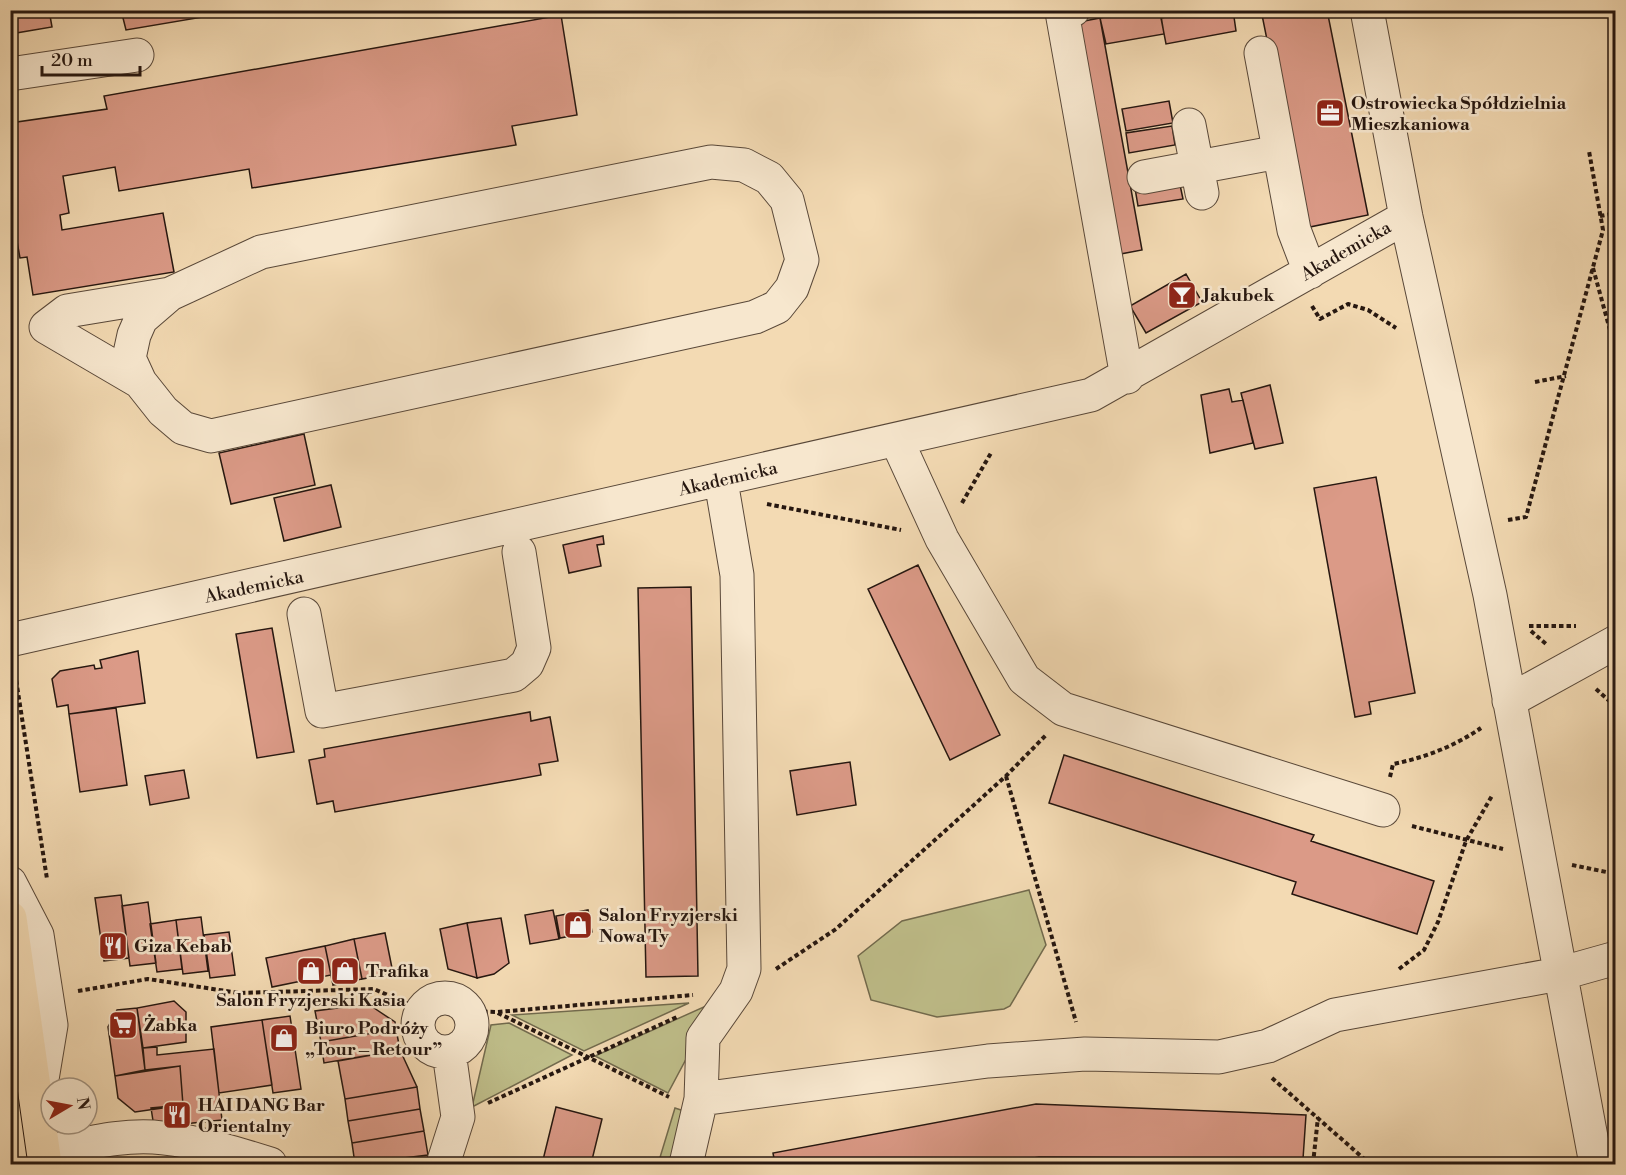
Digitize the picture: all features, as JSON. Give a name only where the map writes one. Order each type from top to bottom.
[{"type":"main road","points":[[10,918],[45,1158]]},
{"type":"street","points":[[1072,10],[1062,12],[1127,377]]},
{"type":"street","points":[[1367,10],[1406,217],[1490,595],[1596,1164]]},
{"type":"street","points":[[1261,53],[1304,276]]},
{"type":"street","points":[[10,74],[137,55]]},
{"type":"street","points":[[1189,125],[1199,180]]},
{"type":"street","points":[[1144,177],[1199,180],[1279,152]]},
{"type":"street","points":[[140,382],[46,327],[67,311],[170,294],[261,252],[711,162],[744,165],[769,178],[787,200],[802,260],[792,288],[777,307],[755,317],[211,436],[183,428],[163,411],[140,382],[129,358],[134,334],[141,319],[170,294]]},
{"type":"street","name":"Akademicka","points":[[11,640],[723,489],[897,441],[1077,400],[1127,377],[1406,217]]},
{"type":"street","points":[[897,441],[942,539],[1024,679],[1063,709],[1383,810]]},
{"type":"street","points":[[686,1164],[701,1098],[703,1038],[736,992],[744,969],[737,575],[723,489]]},
{"type":"street","points":[[304,614],[322,711],[514,675],[527,664],[534,648],[519,552]]},
{"type":"street","points":[[1509,701],[1616,642]]},
{"type":"street","points":[[10,883],[37,935],[51,1025],[37,1108]]},
{"type":"street","points":[[701,1098],[988,1060],[1085,1054],[1219,1057],[1268,1046],[1335,1015],[1559,974],[1616,958]]},
{"type":"street","points":[[451,999],[482,1012],[471,1021],[466,1041],[459,1048],[449,1052],[439,1052],[422,1040],[418,1019],[422,1010],[430,1002],[451,999]]},
{"type":"street","points":[[443,1164],[458,1117],[449,1052]]},
{"type":"street","points":[[45,1158],[117,1139],[161,1137],[213,1147],[270,1164]]},
{"type":"path","points":[[1512,519],[1526,517],[1566,376],[1603,230],[1589,151]]},
{"type":"path","points":[[1600,216],[1616,213]]},
{"type":"path","points":[[1593,268],[1613,333],[1616,352]]},
{"type":"path","points":[[1304,276],[1320,319],[1348,304],[1368,310],[1437,355]]},
{"type":"path","points":[[1535,382],[1566,376]]},
{"type":"path","points":[[723,489],[942,539],[995,445]]},
{"type":"path","points":[[1526,626],[1582,626]]},
{"type":"path","points":[[11,640],[48,884]]},
{"type":"path","points":[[1509,701],[1498,716],[1462,741],[1393,764],[1383,810],[1417,829],[1616,874]]},
{"type":"path","points":[[782,965],[836,929],[1006,776],[1045,738],[1063,709]]},
{"type":"path","points":[[1397,970],[1424,950],[1438,922],[1466,841],[1517,749]]},
{"type":"path","points":[[1006,776],[1085,1054]]},
{"type":"path","points":[[68,993],[148,979],[239,993],[374,989],[422,1010]]},
{"type":"path","points":[[482,1012],[736,992]]},
{"type":"path","points":[[482,1012],[587,1056],[672,1099],[701,1098]]},
{"type":"path","points":[[458,1117],[587,1056],[683,1015]]},
{"type":"path","points":[[1268,1046],[1270,1077],[1370,1164]]},
{"type":"path","points":[[1313,1164],[1318,1117]]},
{"type":"shaded area","points":[[1029,890],[1046,945],[1010,1006],[1004,1009],[937,1017],[871,1000],[858,956],[902,921]]},
{"type":"shaded area","points":[[717,1001],[668,1093],[595,1056]]},
{"type":"shaded area","points":[[689,1003],[584,1051],[512,1015]]},
{"type":"shaded area","points":[[509,1023],[572,1055],[472,1107],[491,1025]]},
{"type":"shaded area","points":[[675,1108],[684,1111],[670,1164],[658,1164]]},
{"type":"building","points":[[10,10],[49,10],[52,27],[10,34]]},
{"type":"building","points":[[121,10],[208,10],[209,16],[126,30]]},
{"type":"building","points":[[1140,10],[1160,10],[1164,34],[1106,44],[1100,18]]},
{"type":"building","points":[[1201,10],[1233,10],[1236,31],[1166,44],[1161,18]]},
{"type":"building","points":[[1261,10],[1327,10],[1368,215],[1305,228]]},
{"type":"building","points":[[561,15],[577,115],[512,126],[516,145],[252,188],[249,169],[119,191],[115,167],[63,176],[69,213],[60,215],[62,230],[163,213],[174,272],[33,295],[27,257],[20,258],[10,202],[10,123],[107,109],[104,96]]},
{"type":"building","points":[[1100,18],[1142,250],[1115,255],[1074,23]]},
{"type":"building","points":[[1169,101],[1173,123],[1126,131],[1122,109]]},
{"type":"building","points":[[1172,126],[1175,145],[1129,153],[1126,133]]},
{"type":"building","points":[[1179,180],[1183,199],[1138,206],[1135,188]]},
{"type":"building","points":[[1186,274],[1202,302],[1146,333],[1130,306]]},
{"type":"building","points":[[10,277],[14,277],[17,292],[10,294]]},
{"type":"building","points":[[1270,385],[1283,443],[1255,449],[1241,393]]},
{"type":"building","points":[[1229,389],[1232,402],[1243,400],[1253,443],[1210,453],[1201,395]]},
{"type":"building","points":[[304,434],[315,485],[231,504],[219,453]]},
{"type":"building","points":[[1376,477],[1415,693],[1369,702],[1371,714],[1355,717],[1314,488]]},
{"type":"building","points":[[331,485],[341,527],[284,541],[274,498]]},
{"type":"building","points":[[603,536],[604,544],[597,545],[601,566],[569,573],[563,545]]},
{"type":"building","points":[[918,565],[1000,735],[950,760],[868,589]]},
{"type":"building","points":[[691,587],[698,976],[646,977],[638,588]]},
{"type":"building","points":[[272,628],[294,752],[257,758],[236,634]]},
{"type":"building","points":[[138,651],[145,703],[69,714],[68,705],[57,707],[52,679],[60,671],[94,665],[95,669],[102,668],[100,660]]},
{"type":"building","points":[[116,708],[127,785],[80,792],[69,714]]},
{"type":"building","points":[[530,712],[531,721],[550,717],[558,761],[539,764],[541,775],[335,812],[333,801],[317,804],[309,760],[325,757],[324,749]]},
{"type":"building","points":[[1064,755],[1314,835],[1311,841],[1434,881],[1417,934],[1292,894],[1296,882],[1049,803]]},
{"type":"building","points":[[850,762],[856,805],[797,815],[790,771]]},
{"type":"building","points":[[184,770],[189,798],[150,805],[145,776]]},
{"type":"building","points":[[121,895],[129,958],[104,961],[95,898]]},
{"type":"building","points":[[148,902],[156,963],[130,966],[122,906]]},
{"type":"building","points":[[553,910],[559,939],[530,944],[525,915]]},
{"type":"building","points":[[588,910],[592,932],[560,938],[556,916]]},
{"type":"building","points":[[201,917],[208,971],[183,974],[176,920]]},
{"type":"building","points":[[501,918],[509,963],[494,974],[477,978],[467,923]]},
{"type":"building","points":[[176,920],[182,969],[157,972],[150,924]]},
{"type":"building","points":[[467,923],[477,978],[448,969],[440,929]]},
{"type":"building","points":[[229,932],[235,975],[210,978],[204,935]]},
{"type":"building","points":[[385,933],[393,973],[362,979],[354,939]]},
{"type":"building","points":[[354,939],[362,979],[333,985],[325,946]]},
{"type":"building","points":[[325,946],[331,975],[272,987],[266,958]]},
{"type":"building","points":[[174,1001],[186,1012],[186,1042],[143,1048],[137,1008]]},
{"type":"building","points":[[368,1004],[395,1022],[396,1029],[321,1042],[315,1011]]},
{"type":"building","points":[[137,1008],[145,1070],[115,1076],[108,1027],[117,1010]]},
{"type":"building","points":[[290,1016],[301,1089],[273,1093],[262,1020]]},
{"type":"building","points":[[262,1020],[272,1085],[219,1093],[211,1027]]},
{"type":"building","points":[[396,1029],[400,1050],[324,1063],[321,1042]]},
{"type":"building","points":[[157,1047],[157,1055],[214,1049],[222,1120],[154,1127],[151,1108],[183,1105],[180,1066],[145,1070],[143,1048]]},
{"type":"building","points":[[400,1050],[417,1087],[345,1099],[338,1061]]},
{"type":"building","points":[[180,1066],[183,1105],[135,1112],[118,1098],[115,1076]]},
{"type":"building","points":[[417,1087],[420,1109],[348,1121],[345,1099]]},
{"type":"building","points":[[1036,1104],[1306,1115],[1303,1159],[1039,1157],[999,1164],[775,1164],[773,1153]]},
{"type":"building","points":[[556,1107],[602,1119],[591,1164],[542,1164]]},
{"type":"building","points":[[420,1109],[424,1131],[352,1143],[348,1121]]},
{"type":"building","points":[[424,1131],[428,1155],[355,1164],[352,1143]]},
{"type":"building","points":[[428,1155],[429,1164],[371,1164]]},
{"type":"place","name":"Ostrowiecka Spółdzielnia Mieszkaniowa","points":[[1330,113]]},
{"type":"place","name":"Jakubek","points":[[1182,295]]},
{"type":"place","name":"Salon Fryzjerski Nowa Ty","points":[[578,925]]},
{"type":"place","name":"Giza Kebab","points":[[113,946]]},
{"type":"place","name":"Salon Fryzjerski Kasia","points":[[311,971]]},
{"type":"place","name":"Trafika","points":[[345,971]]},
{"type":"place","name":"Żabka","points":[[123,1025]]},
{"type":"place","name":"Biuro Podróży „Tour – Retour”","points":[[284,1038]]},
{"type":"place","name":"HAI DANG Bar Orientalny","points":[[177,1115]]}]
